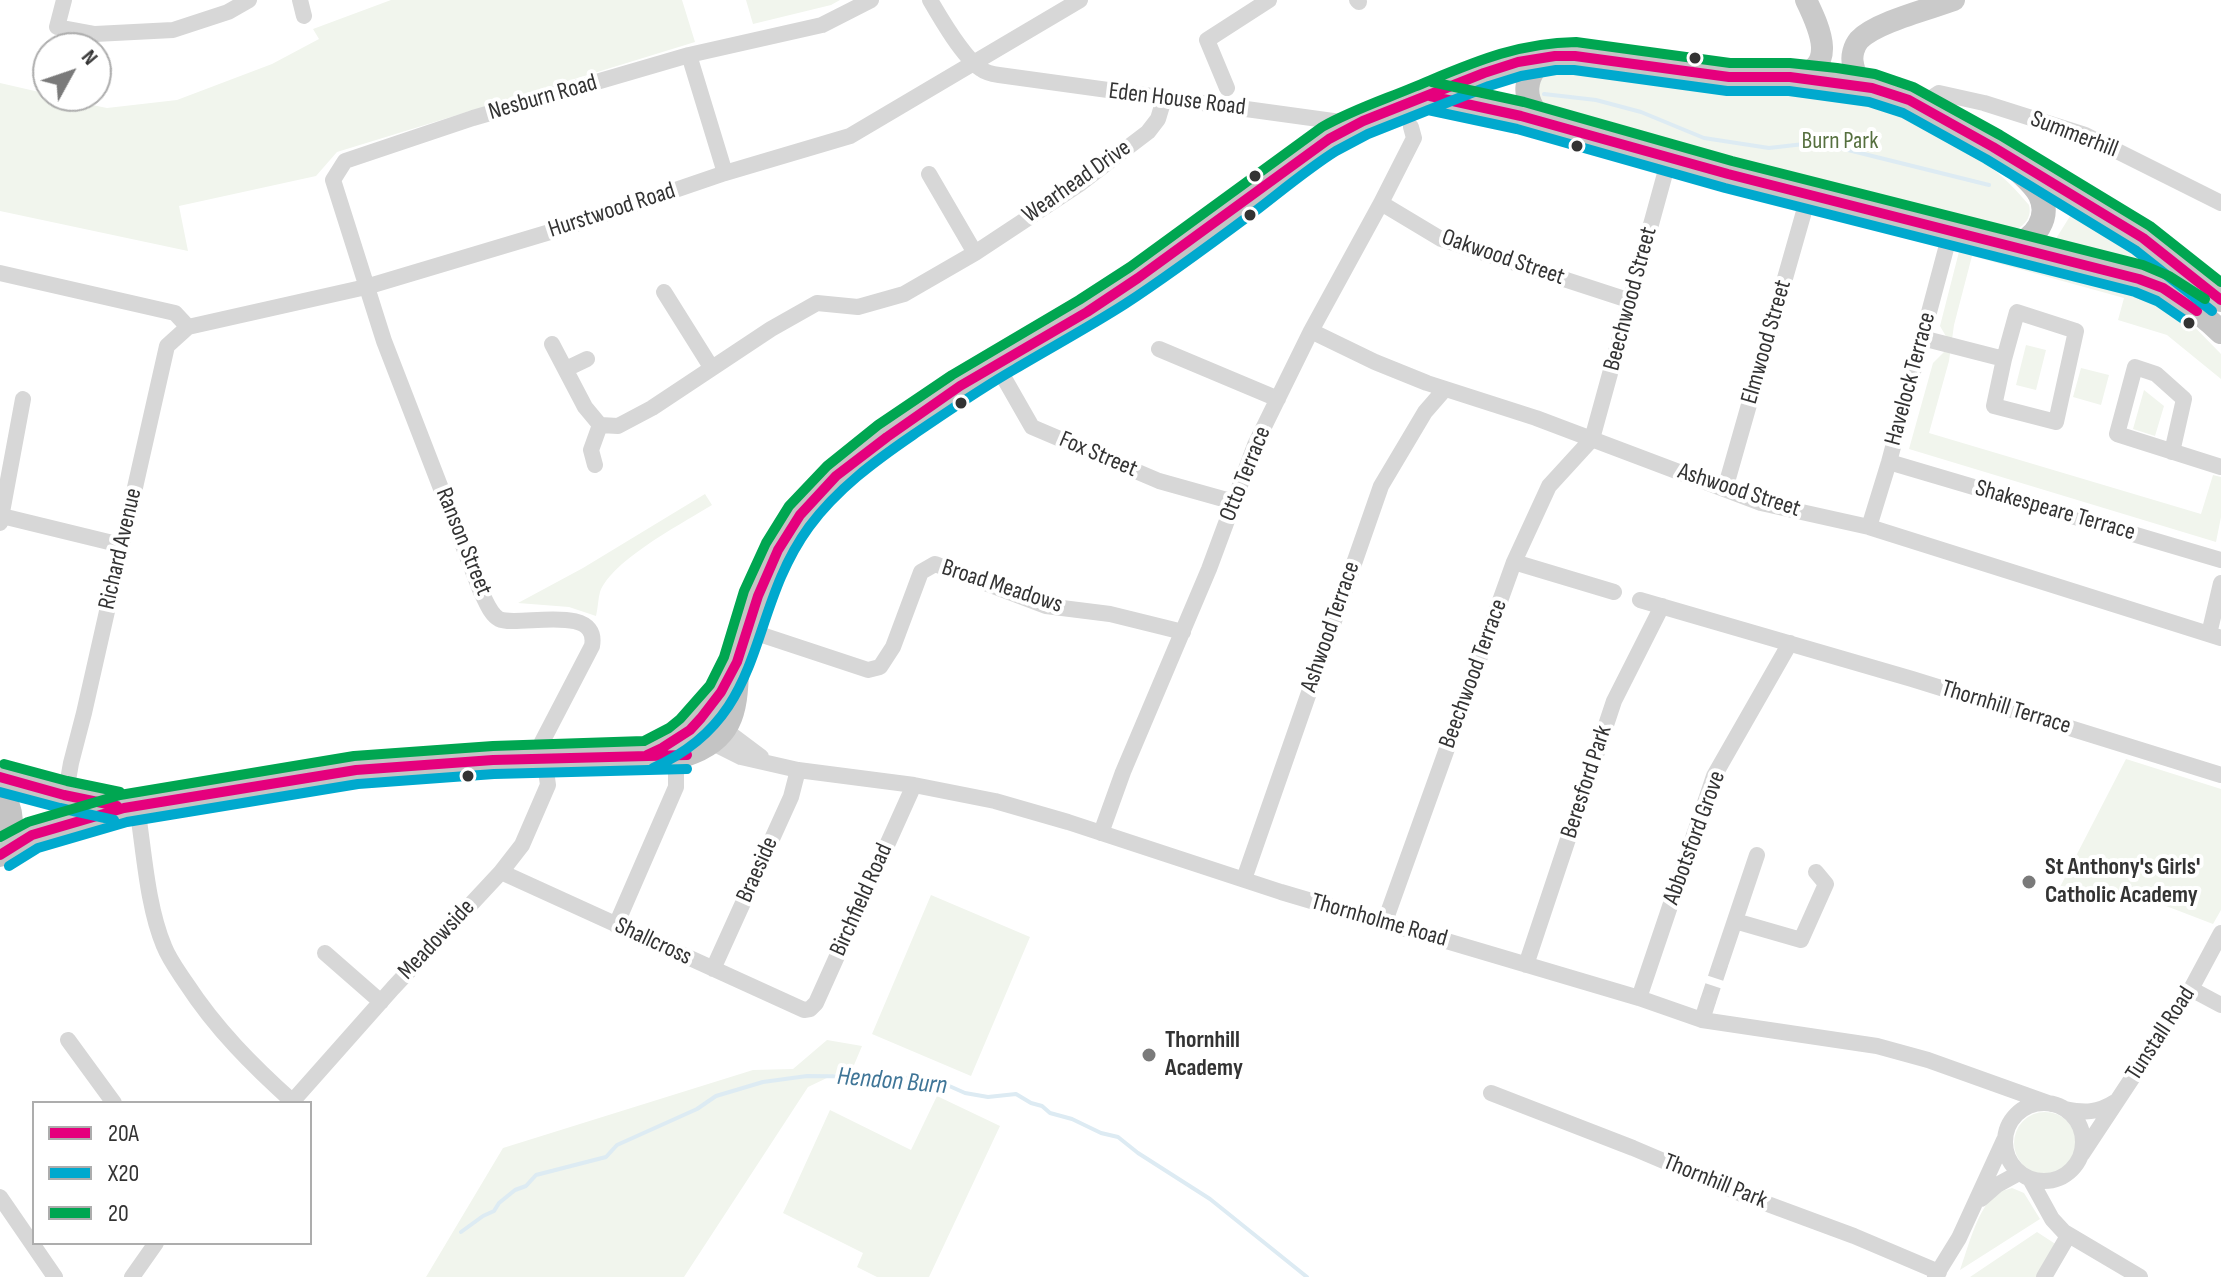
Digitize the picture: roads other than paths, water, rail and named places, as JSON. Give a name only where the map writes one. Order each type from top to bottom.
[{"type":"highway","points":[[1550,123],[1532,109],[1526,88],[1533,69],[1551,56]]},
{"type":"highway","points":[[647,755],[687,732],[714,704],[737,661],[760,589],[779,548],[818,494],[850,463],[996,364],[1147,273],[1313,150],[1355,124],[1504,66],[1551,56],[1589,57],[1729,77],[1790,77],[1872,88],[1909,100],[2143,238],[2221,300]]},
{"type":"highway","points":[[1430,96],[1468,102],[1550,123],[1669,159],[2116,273],[2163,288],[2183,300],[2221,332]]},
{"type":"highway","points":[[1993,147],[2030,181],[2042,200],[2043,215],[2038,230],[2025,242],[2013,246]]},
{"type":"highway","points":[[3,852],[32,835],[131,808],[356,770],[544,759],[676,756],[695,752],[718,736],[734,711],[737,661]]},
{"type":"highway","points":[[0,777],[64,795],[131,808]]},
{"type":"highway","points":[[0,793],[8,802],[12,816],[12,831],[3,852]]},
{"type":"main road","points":[[1811,10],[1832,30],[1851,33],[1949,1]]},
{"type":"main road","points":[[1790,77],[1805,74],[1820,59],[1824,47],[1811,10]]},
{"type":"main road","points":[[1872,88],[1861,81],[1854,71],[1853,54],[1860,39],[1886,24]]},
{"type":"street","points":[[64,0],[57,27],[95,34],[173,30],[228,12],[249,0]]},
{"type":"street","name":"Nesburn Road","points":[[366,287],[333,180],[345,161],[473,118],[689,55],[822,25],[871,0]]},
{"type":"street","points":[[930,0],[974,63]]},
{"type":"street","name":"Hurstwood Road","points":[[188,327],[366,287],[570,226],[725,173],[850,136],[1080,0]]},
{"type":"street","points":[[1227,88],[1207,40],[1269,0]]},
{"type":"street","points":[[689,55],[725,173]]},
{"type":"street","name":"Eden House Road","points":[[974,63],[984,71],[999,75],[1355,124]]},
{"type":"street","name":"Summerhill","points":[[1927,109],[1939,93],[1984,103],[2071,130],[2221,203]]},
{"type":"street","name":"Wearhead Drive","points":[[600,425],[618,426],[652,408],[711,367],[817,303],[858,307],[904,294],[975,253],[1081,183],[1148,132],[1158,119],[1164,99]]},
{"type":"street","name":"Otto Terrace","points":[[1101,833],[1123,772],[1209,569],[1255,445],[1311,331],[1414,138],[1411,127]]},
{"type":"street","name":"Beechwood Street","points":[[1592,439],[1669,159]]},
{"type":"street","points":[[929,174],[975,253]]},
{"type":"street","name":"Elmwood Street","points":[[1725,489],[1809,194]]},
{"type":"street","name":"Oakwood Street","points":[[1381,203],[1441,239],[1631,301]]},
{"type":"street","name":"Havelock Terrace","points":[[1869,527],[1951,230]]},
{"type":"street","points":[[0,273],[175,313],[188,327]]},
{"type":"street","name":"Ranson Street","points":[[366,287],[401,386],[491,611],[506,621],[563,619],[580,624],[592,633],[592,646],[542,742],[544,759]]},
{"type":"street","points":[[664,292],[711,367]]},
{"type":"street","points":[[2017,312],[2076,331],[2056,422],[1994,406],[2004,359],[2017,312]]},
{"type":"street","name":"Richard Avenue","points":[[60,826],[64,795],[167,346],[188,327]]},
{"type":"street","name":"Ashwood Street","points":[[1311,331],[1375,362],[1445,389],[1536,418],[1761,503],[1869,527],[2215,636]]},
{"type":"street","points":[[1922,338],[2004,359]]},
{"type":"street","points":[[552,344],[585,407],[600,425],[591,450],[595,465]]},
{"type":"street","points":[[1159,349],[1278,399]]},
{"type":"street","points":[[566,369],[587,359]]},
{"type":"street","name":"Fox Street","points":[[996,364],[1032,427],[1159,481],[1234,502]]},
{"type":"street","points":[[2172,452],[2184,399],[2156,374],[2135,367],[2117,434],[2172,452],[2221,467]]},
{"type":"street","name":"Ashwood Terrace","points":[[1244,879],[1381,486],[1425,412],[1445,389]]},
{"type":"street","points":[[23,399],[1,519],[121,545]]},
{"type":"street","name":"Beechwood Terrace","points":[[1384,924],[1514,562],[1549,486],[1592,439]]},
{"type":"street","name":"Shakespeare Terrace","points":[[1889,462],[2221,560]]},
{"type":"street","points":[[1514,562],[1614,592]]},
{"type":"street","name":"Broad Meadows","points":[[747,630],[868,670],[880,667],[893,647],[921,572],[935,564],[1046,606],[1110,614],[1183,632]]},
{"type":"street","points":[[2215,636],[2221,583]]},
{"type":"street","name":"Thornhill Terrace","points":[[1640,600],[1912,679],[2221,775]]},
{"type":"street","name":"Beresford Park","points":[[1526,965],[1614,701],[1662,606]]},
{"type":"street","name":"Abbotsford Grove","points":[[1639,998],[1714,776],[1790,643]]},
{"type":"street","points":[[687,732],[707,726],[718,736]]},
{"type":"street","name":"Thornholme Road","points":[[718,736],[769,762],[798,770],[914,785],[995,801],[1702,1020],[1877,1046],[1928,1060],[2057,1106]]},
{"type":"street","points":[[616,925],[676,787],[676,756]]},
{"type":"street","name":"Meadowside","points":[[293,1101],[522,845],[548,785],[544,759]]},
{"type":"street","name":"Braeside","points":[[713,969],[791,797],[798,770]]},
{"type":"street","name":"Birchfield Road","points":[[804,1010],[816,1003],[914,785]]},
{"type":"street","points":[[131,808],[164,947],[202,1008],[224,1035],[291,1101]]},
{"type":"street","points":[[1721,962],[1757,855]]},
{"type":"street","name":"Shallcross","points":[[501,872],[804,1010]]},
{"type":"street","points":[[1735,921],[1801,940],[1826,884],[1816,872]]},
{"type":"street","name":"Tunstall Road","points":[[2082,1154],[2191,989],[2221,933]]},
{"type":"street","points":[[325,953],[381,1002]]},
{"type":"street","points":[[2191,989],[2221,1005]]},
{"type":"street","points":[[1702,1020],[1708,1001]]},
{"type":"street","points":[[68,1040],[113,1101]]},
{"type":"street","points":[[1988,1082],[2008,1104],[2006,1151],[2011,1163],[2024,1176],[2052,1219],[2068,1236],[2140,1277]]},
{"type":"street","name":"Thornhill Park","points":[[1491,1093],[1854,1236],[1937,1274]]},
{"type":"street","name":"Tunstall Road","points":[[2057,1106],[2085,1112],[2100,1110],[2123,1093]]},
{"type":"street","points":[[1937,1274],[1975,1206],[2006,1132],[2023,1109],[2036,1104],[2057,1106],[2071,1113],[2083,1136],[2082,1154],[2052,1197],[2052,1219]]},
{"type":"street","points":[[1975,1206],[1997,1185],[2024,1176],[2050,1181],[2064,1177]]},
{"type":"street","points":[[0,1197],[32,1244]]},
{"type":"street","points":[[2044,1277],[2068,1236]]},
{"type":"street","points":[[33,1245],[55,1277]]},
{"type":"street","points":[[132,1277],[155,1245]]},
{"type":"waterway","points":[[1544,94],[1596,100],[1641,112],[1704,138],[1769,148],[1804,144],[1836,147],[1989,185]]},
{"type":"waterway","name":"Hendon Burn","points":[[461,1232],[494,1211],[499,1203],[515,1190],[526,1186],[536,1175],[606,1157],[617,1145],[697,1109],[716,1096],[763,1082],[807,1076],[896,1077],[906,1078],[914,1086],[947,1085],[965,1093],[988,1097],[1016,1094],[1050,1113],[1118,1137],[1210,1199],[1307,1277]]},
{"type":"tunnel","points":[[1708,1001],[1721,962]]},
{"type":"place","name":"St Anthony's Girls' Catholic Academy","points":[[2029,882]]},
{"type":"place","name":"Thornhill Academy","points":[[1149,1055]]},
{"type":"park label","name":"Burn Park","points":[[1840,142]]}]
